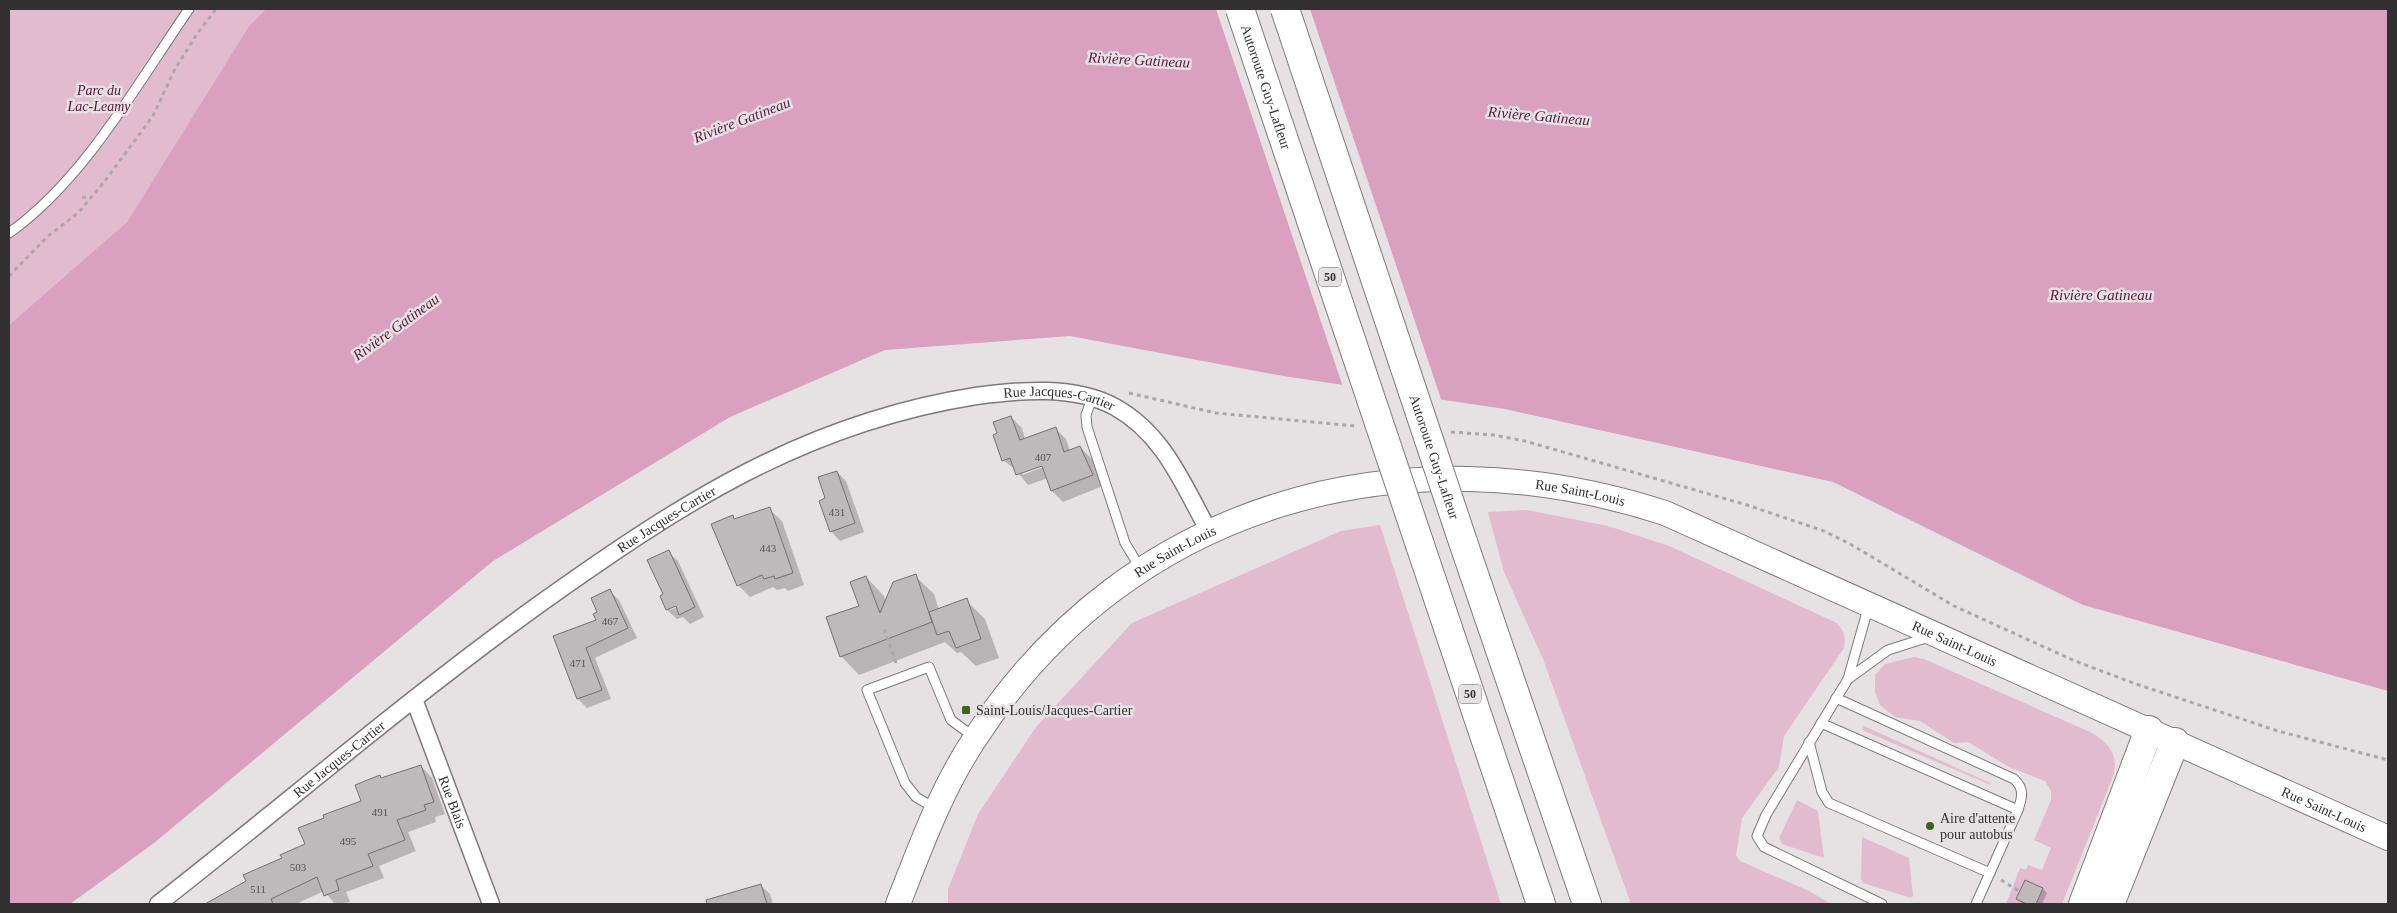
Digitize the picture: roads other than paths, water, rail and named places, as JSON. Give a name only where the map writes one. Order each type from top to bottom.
[{"type":"highway","name":"Autoroute Guy-Lafleur","points":[[1240,9],[1541,904]]},
{"type":"highway","name":"Autoroute Guy-Lafleur","points":[[1284,9],[1587,904]]},
{"type":"highway","points":[[2083,904],[2149,730]]},
{"type":"highway","points":[[2110,904],[2176,742]]},
{"type":"main road","name":"Rue Saint-Louis","points":[[898,904],[936,809],[975,738],[1008,692],[1056,641],[1094,606],[1142,571],[1183,546],[1247,516],[1290,501],[1369,483],[1456,478],[1521,481],[1590,492],[1665,513],[2388,838]]},
{"type":"street","name":"Rue Jacques-Cartier","points":[[158,904],[497,635],[660,520],[726,481],[797,447],[874,418],[949,401],[1010,391],[1051,391],[1092,398],[1128,415],[1155,438],[1171,460],[1210,533]]},
{"type":"street","name":"Rue Blais","points":[[414,699],[491,904]]},
{"type":"lane","points":[[9,233],[50,198],[84,160],[189,9]]},
{"type":"lane","points":[[1092,398],[1086,415],[1086,427],[1126,543],[1142,571]]},
{"type":"lane","points":[[1870,605],[1848,679],[1766,815],[1757,833],[1757,840],[1764,847],[1882,904]]},
{"type":"lane","points":[[1848,679],[1888,650],[1936,635]]},
{"type":"lane","points":[[936,809],[916,797],[905,783],[882,731],[867,690],[929,667],[951,720],[975,738]]},
{"type":"lane","points":[[1836,698],[2014,779],[2020,786],[2022,794],[2018,810],[1976,904]]},
{"type":"lane","points":[[1821,723],[2018,810]]},
{"type":"lane","points":[[1809,742],[1822,792],[1829,802],[1990,873]]},
{"type":"water","name":"Rivière Gatineau","points":[[266,9],[2388,9],[2388,691],[2083,605],[1833,482],[1505,409],[1283,376],[1070,336],[885,350],[730,417],[493,561],[154,843],[70,904],[9,904],[9,325],[127,222],[249,26]]},
{"type":"place","name":"Saint-Louis/Jacques-Cartier","points":[[966,710]]},
{"type":"place","name":"Aire d'attente pour autobus","points":[[1930,826]]},
{"type":"park label","name":"Parc du Lac-Leamy","points":[[99,98]]}]
